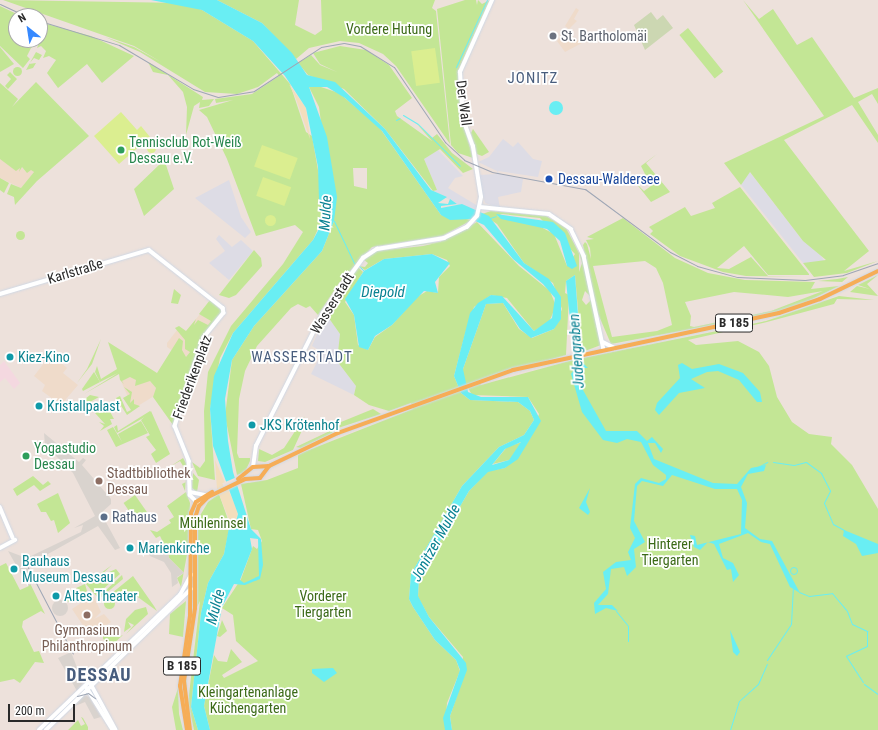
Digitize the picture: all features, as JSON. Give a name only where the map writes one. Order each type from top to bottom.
[{"type":"main road","name":"Der Wall","points":[[480,209],[474,150],[464,120],[460,72],[492,0]]},
{"type":"main road","name":"Wasserstadt","points":[[253,467],[253,457],[257,443],[326,308],[363,258],[377,249],[444,238],[474,222],[480,209]]},
{"type":"main road","points":[[480,209],[555,216],[570,229],[579,243],[604,350]]},
{"type":"main road","name":"Karlstraße","points":[[0,294],[151,250],[224,311]]},
{"type":"main road","name":"B 185","points":[[259,467],[269,466],[333,435],[480,382],[560,359],[788,311],[878,271]]},
{"type":"main road","name":"Friederikenplatz","points":[[198,503],[190,492],[189,461],[176,433],[176,420],[204,338],[224,311]]},
{"type":"main road","points":[[603,342],[615,348]]},
{"type":"main road","points":[[239,480],[254,478],[263,473],[253,457]]},
{"type":"main road","name":"B 185","points":[[263,473],[269,466]]},
{"type":"main road","points":[[198,503],[239,480],[253,467],[259,467]]},
{"type":"main road","points":[[250,470],[254,478]]},
{"type":"main road","points":[[190,492],[206,496]]},
{"type":"main road","points":[[198,503],[206,496],[216,492]]},
{"type":"main road","name":"B 185","points":[[187,730],[180,686],[191,602],[191,516],[198,503]]},
{"type":"main road","name":"B 185","points":[[190,730],[184,681],[195,597],[195,518],[198,503]]},
{"type":"main road","points":[[0,507],[14,539]]},
{"type":"main road","points":[[0,513],[14,539]]},
{"type":"main road","points":[[0,548],[14,539]]},
{"type":"main road","points":[[91,683],[183,592],[191,574]]},
{"type":"main road","points":[[39,730],[190,591],[195,584]]},
{"type":"main road","points":[[183,592],[190,591]]},
{"type":"main road","points":[[190,591],[195,597]]},
{"type":"main road","points":[[182,598],[191,602]]},
{"type":"main road","points":[[91,683],[116,730]]},
{"type":"main road","points":[[46,730],[81,695],[86,687]]},
{"type":"main road","points":[[86,687],[113,730]]},
{"type":"main road","points":[[81,695],[92,697]]},
{"type":"shaded area","points":[[576,8],[579,10],[574,19],[577,21],[569,29],[565,26]]},
{"type":"shaded area","points":[[566,32],[582,43],[565,52],[557,41]]},
{"type":"shaded area","points":[[503,139],[513,147],[518,142],[533,159],[542,161],[538,177],[498,171],[499,174],[523,179],[521,192],[498,197],[500,208],[485,203],[478,175],[498,174],[497,171],[478,162],[489,157]]},
{"type":"shaded area","points":[[7,150],[25,171],[30,167],[34,172],[21,188],[0,178],[0,159]]},
{"type":"shaded area","points":[[438,150],[463,176],[455,178],[448,188],[478,206],[476,212],[462,204],[453,208],[457,204],[433,191],[437,190],[424,159]]},
{"type":"shaded area","points":[[749,171],[803,241],[815,248],[826,263],[803,263],[741,185]]},
{"type":"shaded area","points":[[229,180],[241,217],[251,232],[245,238],[195,198]]},
{"type":"shaded area","points":[[219,235],[232,247],[241,240],[253,251],[229,280],[209,263],[225,251],[216,239]]},
{"type":"shaded area","points":[[200,314],[211,321],[185,359],[167,347],[167,343],[177,330],[184,334]]},
{"type":"shaded area","points":[[326,314],[340,334],[337,361],[356,386],[354,395],[311,374],[322,352],[312,346]]},
{"type":"shaded area","points":[[51,354],[67,368],[63,373],[78,385],[61,405],[42,391],[45,385],[34,376]]},
{"type":"shaded area","points":[[4,361],[20,383],[14,389],[5,378],[0,382],[0,365]]},
{"type":"shaded area","points":[[130,377],[150,381],[156,388],[154,396],[133,409],[121,381]]},
{"type":"shaded area","points":[[44,433],[79,462],[83,458],[86,460],[82,465],[111,499],[111,504],[101,513],[120,548],[115,550],[98,526],[32,563],[29,557],[81,532],[83,525],[74,528],[95,516],[73,473],[45,445]]},
{"type":"shaded area","points":[[143,545],[153,552],[157,549],[155,555],[168,550],[169,558],[184,573],[177,577],[178,583],[172,587],[171,573],[164,562],[150,556]]},
{"type":"shaded area","points":[[8,551],[21,556],[35,582],[28,586]]},
{"type":"shaded area","name":"Gymnasium Philanthropinum","points":[[93,595],[101,612],[94,619],[104,614],[111,622],[90,636],[72,609]]},
{"type":"shaded area","points":[[60,600],[66,602],[68,608],[66,614],[60,616],[54,614],[52,608],[54,602]]},
{"type":"shaded area","points":[[71,652],[83,683],[77,691],[58,658]]},
{"type":"shaded area","points":[[84,695],[89,697],[101,717],[94,719],[85,702],[75,706]]},
{"type":"green space","points":[[3,0],[182,3],[202,10],[253,41],[290,84],[306,132],[312,136],[321,187],[319,200],[323,204],[322,220],[313,240],[233,333],[220,358],[210,409],[215,480],[198,476],[192,462],[200,468],[205,461],[204,411],[208,372],[231,326],[283,264],[303,232],[295,225],[256,236],[227,159],[207,117],[199,110],[233,100],[216,103],[215,99],[252,94],[279,76],[277,73],[258,87],[237,94],[205,92],[140,52],[105,37],[134,47],[161,62],[134,46],[48,16],[48,8],[26,8]]},
{"type":"green space","name":"Vordere Hutung","points":[[217,0],[299,0],[295,25],[315,35],[322,30],[321,0],[435,0],[432,8],[436,11],[450,144],[396,66],[383,54],[359,43],[340,41],[309,48],[296,59],[262,23]]},
{"type":"green space","points":[[465,0],[476,0],[477,5],[478,0],[482,4],[490,0],[458,74],[462,120],[473,158],[458,153],[451,145],[437,9]]},
{"type":"green space","points":[[743,0],[759,19],[773,9],[797,45],[812,37],[854,98],[878,88],[878,104],[872,94],[858,102],[878,135],[878,143],[852,105],[784,140],[869,251],[844,271],[878,261],[847,273],[814,277],[803,263],[826,260],[803,241],[750,172],[741,185],[724,163],[824,116]]},
{"type":"green space","points":[[0,6],[8,10],[8,48],[31,48],[27,56],[30,59],[23,68],[0,46]]},
{"type":"green space","points":[[651,12],[657,20],[663,15],[673,28],[645,50],[634,25]]},
{"type":"green space","points":[[48,24],[91,36],[134,56],[102,83],[87,64],[58,88],[47,73],[56,60],[49,56],[43,58],[46,51],[43,48],[48,48]]},
{"type":"green space","points":[[688,28],[723,72],[715,78],[679,35]]},
{"type":"green space","points":[[340,46],[366,50],[389,65],[412,98],[395,111],[397,116],[432,141],[416,123],[432,138],[437,134],[452,153],[473,169],[463,173],[440,149],[424,159],[437,190],[433,191],[385,129],[344,89],[308,75],[298,63],[311,55],[320,65],[337,72],[320,64],[313,53]]},
{"type":"green space","points":[[0,47],[14,64],[0,72]]},
{"type":"green space","points":[[435,48],[440,83],[416,86],[411,51]]},
{"type":"green space","points":[[36,52],[42,55],[39,60],[34,58],[30,63]]},
{"type":"green space","points":[[148,62],[203,97],[202,100],[214,99],[209,106],[199,108],[200,102],[194,106],[186,135],[187,107],[183,92],[168,75],[153,72]]},
{"type":"green space","points":[[36,63],[33,68],[26,70],[29,64]]},
{"type":"green space","points":[[15,67],[19,67],[21,71],[19,75],[15,75],[13,73],[13,69]]},
{"type":"green space","points":[[10,72],[17,79],[8,89],[5,86],[11,79],[7,75]]},
{"type":"green space","points":[[36,82],[89,136],[37,181],[15,205],[14,197],[7,194],[11,184],[21,188],[34,172],[31,170],[27,173],[22,167],[19,172],[20,168],[16,171],[0,159],[0,83],[18,99],[12,107]]},
{"type":"green space","points":[[312,84],[339,93],[379,127],[441,215],[472,220],[442,236],[372,247],[339,283],[318,315],[310,306],[306,308],[298,304],[291,308],[257,346],[245,371],[239,399],[237,453],[239,458],[250,458],[250,461],[245,472],[237,475],[225,416],[232,360],[254,326],[322,251],[334,221],[319,107],[309,87]],"holes":[[[353,168],[367,168],[367,189],[354,186]]]},
{"type":"green space","name":"Tennisclub Rot-Weiß Dessau e.V.","points":[[121,112],[137,130],[141,126],[150,137],[119,164],[94,136]]},
{"type":"green space","points":[[473,129],[489,152],[482,156],[477,154],[471,133]]},
{"type":"green space","points":[[151,143],[156,148],[151,153],[146,148]]},
{"type":"green space","points":[[262,145],[298,158],[290,180],[254,167]]},
{"type":"green space","points":[[162,153],[174,189],[144,216],[134,189],[160,164]]},
{"type":"green space","points":[[657,154],[646,163],[670,192],[651,202],[635,182],[644,191],[651,186],[641,166]]},
{"type":"green space","points":[[263,177],[291,187],[284,206],[256,196]]},
{"type":"green space","points":[[0,178],[9,183],[4,193],[0,190]]},
{"type":"green space","points":[[740,187],[809,275],[768,275],[744,246],[717,268],[729,269],[751,257],[768,276],[804,277],[746,276],[723,272],[680,256],[650,234],[653,231],[649,227],[685,207],[691,216],[715,208],[712,203]]},
{"type":"green space","name":"Hinterer Tiergarten","points":[[491,211],[546,216],[566,228],[579,253],[579,272],[582,263],[577,245],[582,254],[592,298],[585,291],[582,300],[586,305],[592,299],[601,345],[585,351],[581,344],[575,275],[566,281],[565,293],[569,295],[566,355],[479,380],[481,385],[573,360],[766,321],[839,296],[874,300],[837,299],[834,304],[767,322],[688,340],[696,345],[738,341],[759,352],[769,366],[777,397],[792,422],[809,434],[832,437],[831,444],[852,465],[878,509],[878,730],[452,730],[450,716],[458,693],[463,657],[429,617],[418,597],[419,577],[469,491],[488,471],[505,468],[523,449],[531,437],[539,414],[528,397],[472,395],[462,377],[463,369],[486,304],[503,303],[519,329],[532,338],[554,329],[562,309],[553,283],[524,263],[497,224],[482,214]],"holes":[[[502,214],[540,218],[575,254],[567,266],[554,234],[539,226],[497,216]]]},
{"type":"green space","points":[[268,215],[272,215],[274,216],[274,224],[268,225],[265,222],[265,218]]},
{"type":"green space","points":[[623,218],[675,258],[708,273],[745,280],[815,282],[811,289],[839,286],[806,302],[770,314],[611,344],[596,309],[583,245],[585,242],[587,244],[591,259],[590,248],[586,240],[594,239],[587,237]],"holes":[[[645,261],[656,268],[663,283],[672,325],[657,331],[612,337],[593,266]],[[823,291],[771,311],[694,327],[690,326],[691,316],[685,302],[734,292],[788,297]]]},
{"type":"green space","name":"Vorderer Tiergarten","points":[[477,222],[519,266],[550,291],[556,306],[549,322],[534,331],[507,298],[491,295],[474,307],[454,376],[461,393],[470,400],[518,402],[530,411],[534,420],[524,435],[499,447],[462,486],[411,574],[409,599],[413,607],[435,640],[456,660],[460,671],[447,703],[445,730],[210,730],[204,706],[214,655],[218,661],[227,662],[231,649],[242,662],[222,675],[224,678],[258,661],[236,641],[233,615],[222,608],[241,579],[253,546],[257,549],[262,541],[258,530],[251,529],[241,484],[267,480],[298,468],[298,455],[413,409],[411,403],[389,411],[369,405],[354,395],[356,386],[337,361],[340,334],[326,314],[358,267],[363,272],[345,302],[354,315],[358,345],[368,350],[375,337],[392,325],[417,297],[427,291],[438,293],[439,277],[450,266],[447,260],[432,254],[384,259],[365,270],[359,266],[365,267],[368,263],[364,260],[376,251],[368,254],[379,249],[440,242]],"holes":[[[436,243],[423,246],[376,251],[379,250]]]},
{"type":"green space","points":[[20,230],[25,235],[20,240],[15,235]]},
{"type":"green space","points":[[254,250],[261,258],[262,266],[236,295],[229,298],[219,295]]},
{"type":"green space","points":[[878,275],[867,284],[878,296],[850,292],[857,286],[870,289],[858,285]]},
{"type":"green space","points":[[848,277],[842,282],[818,281],[837,279]]},
{"type":"green space","points":[[174,289],[181,295],[178,304],[171,303]]},
{"type":"green space","points":[[210,300],[223,312],[202,339],[173,425],[153,397],[156,388],[150,381],[135,386],[136,380],[130,377],[122,381],[124,384],[120,380],[119,374],[84,394],[118,373],[100,382],[95,372],[97,366],[101,379],[117,369],[108,342],[157,373],[179,338],[183,341],[182,350],[186,357],[190,352],[185,349],[185,340],[175,328],[179,326],[186,331],[196,319],[194,325],[198,320],[208,325],[211,321],[199,314]]},
{"type":"green space","points":[[101,339],[92,364],[77,383],[87,369]]},
{"type":"green space","points":[[94,372],[100,382],[83,391],[82,389]]},
{"type":"green space","points":[[124,387],[132,392],[130,403],[134,399],[134,404],[140,406],[127,415],[116,398],[120,396],[127,412],[131,410],[123,398],[130,394]]},
{"type":"green space","points":[[90,395],[99,397],[79,408],[85,399]]},
{"type":"green space","points":[[107,406],[114,419],[110,419],[112,424],[100,431],[104,426],[99,422],[105,424],[95,413]]},
{"type":"green space","points":[[373,409],[381,414],[338,428],[341,422]]},
{"type":"green space","points":[[150,411],[150,414],[117,433],[114,427],[117,425],[118,431]]},
{"type":"green space","points":[[151,411],[170,454],[156,463],[151,454],[156,450],[146,437],[150,435],[141,420]]},
{"type":"green space","points":[[305,416],[303,420],[311,423],[315,434],[311,425],[304,426],[293,450],[265,462],[258,461],[259,449],[272,455],[284,448]]},
{"type":"green space","points":[[141,421],[148,433],[116,447],[107,430],[113,427],[122,442],[118,434]]},
{"type":"green space","points":[[334,429],[332,433],[301,448],[296,447]]},
{"type":"green space","points":[[522,442],[513,459],[493,464],[507,447]]},
{"type":"green space","points":[[183,458],[187,465],[186,480],[185,469],[180,461],[171,466]]},
{"type":"green space","points":[[193,473],[199,480],[197,492],[192,488]]},
{"type":"green space","points":[[33,476],[43,485],[48,481],[51,484],[40,491],[34,485],[17,496],[13,489]]},
{"type":"green space","points":[[186,482],[185,491],[182,484]]},
{"type":"green space","points":[[186,492],[190,503],[188,549],[184,573],[169,558],[167,551],[154,555],[157,549],[165,546],[160,536],[156,538],[150,530],[157,532],[171,523],[169,520],[174,517],[167,506]]},
{"type":"green space","points":[[58,493],[70,523],[58,533],[54,520],[51,521],[46,512],[41,512],[37,504]]},
{"type":"green space","name":"Mühleninsel","points":[[219,494],[230,525],[224,554],[208,583],[201,613],[191,707],[198,730],[194,730],[188,703],[200,601],[197,607],[198,519],[208,502]]},
{"type":"green space","points":[[135,495],[149,515],[137,523],[124,503]]},
{"type":"green space","points":[[6,563],[20,590],[29,586],[27,577],[45,614],[41,611],[23,621],[22,627],[34,652],[39,651],[44,663],[35,662],[20,683],[14,679],[0,682],[0,566]]},
{"type":"green space","points":[[112,565],[100,576],[116,569],[120,574],[101,591],[103,593],[122,575],[123,579],[99,599],[86,584]]},
{"type":"green space","points":[[184,573],[181,587],[177,578]]},
{"type":"green space","points":[[133,576],[157,611],[135,595],[120,601],[112,593]]},
{"type":"green space","points":[[85,584],[87,591],[68,602],[65,597],[79,591],[77,588],[65,593]]},
{"type":"green space","points":[[109,597],[113,599],[115,603],[113,607],[109,609],[105,607],[103,603],[105,599]]},
{"type":"green space","points":[[186,601],[183,637],[169,634],[170,614]]},
{"type":"green space","points":[[146,607],[148,614],[126,634],[134,625],[128,622],[131,627],[124,632],[126,619],[135,610]]},
{"type":"green space","points":[[222,620],[227,631],[220,637],[217,636]]},
{"type":"green space","points":[[111,627],[118,637],[123,635],[112,645],[103,639],[103,634]]},
{"type":"green space","points":[[187,664],[187,703],[193,730],[186,702]]},
{"type":"green space","points":[[178,688],[179,714],[183,730],[176,730],[172,707]]},
{"type":"green space","points":[[81,717],[88,727],[88,730],[68,730],[78,720],[81,726],[85,724]]},
{"type":"sand","points":[[289,84],[306,108],[310,139],[296,99]]},
{"type":"sand","points":[[215,460],[238,512],[235,525],[230,522],[217,489]]},
{"type":"water","points":[[151,0],[217,0],[262,23],[292,53],[307,75],[335,82],[385,129],[431,190],[447,197],[438,203],[448,204],[450,199],[457,204],[441,206],[441,208],[462,204],[489,216],[524,263],[549,279],[561,297],[561,319],[554,329],[531,338],[520,329],[503,303],[486,304],[463,369],[468,392],[481,397],[528,397],[541,421],[518,459],[505,468],[488,472],[469,491],[419,577],[418,596],[429,617],[466,663],[467,670],[450,716],[452,730],[445,730],[443,718],[460,670],[456,660],[435,640],[413,607],[409,599],[411,574],[462,486],[499,447],[524,435],[534,420],[530,411],[518,402],[470,400],[461,393],[454,376],[470,313],[478,303],[491,295],[502,296],[534,331],[552,318],[555,298],[543,284],[513,259],[484,225],[471,219],[450,220],[441,215],[382,131],[345,98],[327,87],[309,87],[327,137],[337,197],[334,221],[322,251],[254,326],[232,360],[225,399],[228,441],[233,472],[251,529],[261,539],[263,565],[260,579],[245,585],[234,584],[222,607],[204,706],[210,730],[198,730],[191,707],[201,613],[208,583],[224,554],[230,522],[235,525],[238,514],[213,446],[210,409],[214,376],[233,333],[313,240],[321,225],[323,204],[319,200],[318,167],[306,108],[285,76],[253,41],[202,10]],"holes":[[[521,442],[509,460],[492,465],[505,449]],[[250,538],[258,539],[259,576],[244,583],[240,580],[252,549]]]},
{"type":"water","points":[[556,101],[561,103],[563,108],[561,113],[556,115],[551,113],[549,108],[551,103]]},
{"type":"water","points":[[496,214],[553,222],[565,233],[577,266],[572,269],[567,266],[560,241],[547,229],[501,219]]},
{"type":"water","name":"Diepold","points":[[432,254],[450,263],[435,282],[438,293],[424,291],[392,325],[375,336],[368,350],[359,347],[354,315],[345,299],[364,271],[384,259]]},
{"type":"water","points":[[575,275],[583,363],[588,368],[582,368],[583,390],[606,431],[637,431],[647,441],[652,437],[663,449],[661,453],[655,443],[648,443],[654,459],[713,483],[737,484],[751,468],[766,465],[764,471],[748,474],[741,487],[747,503],[745,528],[760,539],[772,541],[800,593],[790,587],[770,544],[761,542],[748,533],[719,544],[723,558],[733,563],[739,575],[733,582],[731,569],[727,570],[714,544],[708,542],[741,534],[742,500],[737,489],[715,489],[672,475],[663,486],[642,481],[637,486],[634,521],[645,542],[634,549],[636,567],[627,576],[624,567],[611,569],[608,594],[598,605],[612,605],[618,611],[606,608],[595,614],[594,603],[606,589],[603,572],[616,562],[631,560],[628,552],[635,538],[630,528],[635,484],[641,478],[659,483],[666,479],[666,475],[653,465],[641,442],[627,439],[617,443],[603,440],[582,412],[571,374],[575,368],[566,281]]},
{"type":"water","points":[[682,363],[692,369],[719,364],[743,373],[760,392],[762,402],[757,402],[739,380],[718,371],[707,372],[691,379],[705,388],[679,393],[659,415],[655,410],[657,403],[680,378],[678,365]]},
{"type":"water","points":[[590,488],[586,502],[590,512],[588,515],[579,508]]},
{"type":"water","points":[[844,530],[878,544],[878,553],[862,556],[856,544],[843,536]]},
{"type":"water","points":[[690,535],[695,536],[697,545],[708,542],[700,550],[694,547]]},
{"type":"water","points":[[730,630],[740,652],[737,656],[733,652]]},
{"type":"water","points":[[333,668],[337,673],[324,682],[312,673],[312,669]]},
{"type":"pier","points":[[237,477],[240,484],[225,491],[222,483]]},
{"type":"waterway","points":[[456,67],[487,0]]},
{"type":"waterway","points":[[403,115],[418,124],[460,166]]},
{"type":"waterway","points":[[396,120],[400,118]]},
{"type":"waterway","name":"Judengraben","points":[[490,218],[496,216]]},
{"type":"waterway","name":"Mulde","points":[[334,221],[354,263]]},
{"type":"waterway","points":[[359,266],[364,271]]},
{"type":"waterway","points":[[754,469],[767,462]]},
{"type":"waterway","points":[[773,462],[794,465],[806,462],[821,473],[830,491],[824,503],[833,524],[844,530]]},
{"type":"waterway","points":[[794,568],[797,571],[794,574],[791,571],[794,568]]},
{"type":"waterway","points":[[767,660],[791,624],[793,589]]},
{"type":"waterway","name":"Judengraben","points":[[799,592],[809,596],[832,593],[847,611],[852,624],[867,631],[867,646],[846,656],[863,682]]},
{"type":"waterway","points":[[616,611],[628,626],[628,641]]},
{"type":"waterway","points":[[730,730],[739,701],[758,684],[767,664]]},
{"type":"waterway","name":"Judengraben","points":[[864,684],[878,694]]},
{"type":"tram line","points":[[22,556],[73,654]]},
{"type":"tram line","points":[[77,696],[88,693],[95,698]]},
{"type":"railway","points":[[0,4],[9,8]]},
{"type":"railway","points":[[48,23],[119,45],[193,89],[218,97],[254,91],[321,47],[344,43],[360,46],[394,67],[445,142],[464,160],[492,172],[585,189],[670,252],[697,266],[737,277],[805,280],[843,275],[878,263]]},
{"type":"place","name":"St. Bartholomäi","points":[[553,36]]},
{"type":"place","name":"Tennisclub Rot-Weiß Dessau e.V.","points":[[121,150]]},
{"type":"place","name":"Dessau-Waldersee","points":[[549,179]]},
{"type":"place","name":"Kiez-Kino","points":[[10,357]]},
{"type":"place","name":"Kristallpalast","points":[[39,406]]},
{"type":"place","name":"JKS Krötenhof","points":[[252,425]]},
{"type":"place","name":"Yogastudio Dessau","points":[[26,456]]},
{"type":"place","name":"Stadtbibliothek Dessau","points":[[99,481]]},
{"type":"place","name":"Rathaus","points":[[104,517]]},
{"type":"place","name":"Marienkirche","points":[[130,548]]},
{"type":"place","name":"Bauhaus Museum Dessau","points":[[14,569]]},
{"type":"place","name":"Altes Theater","points":[[56,596]]},
{"type":"place","name":"Gymnasium Philanthropinum","points":[[87,615]]},
{"type":"district","name":"JONITZ","points":[[533,79]]},
{"type":"district","name":"WASSERSTADT","points":[[302,358]]},
{"type":"district","name":"DESSAU","points":[[99,675]]},
{"type":"water label","name":"Jonitzer Mulde","points":[[436,543]]},
{"type":"park label","name":"Kleingartenanlage Küchengarten","points":[[248,700]]}]
